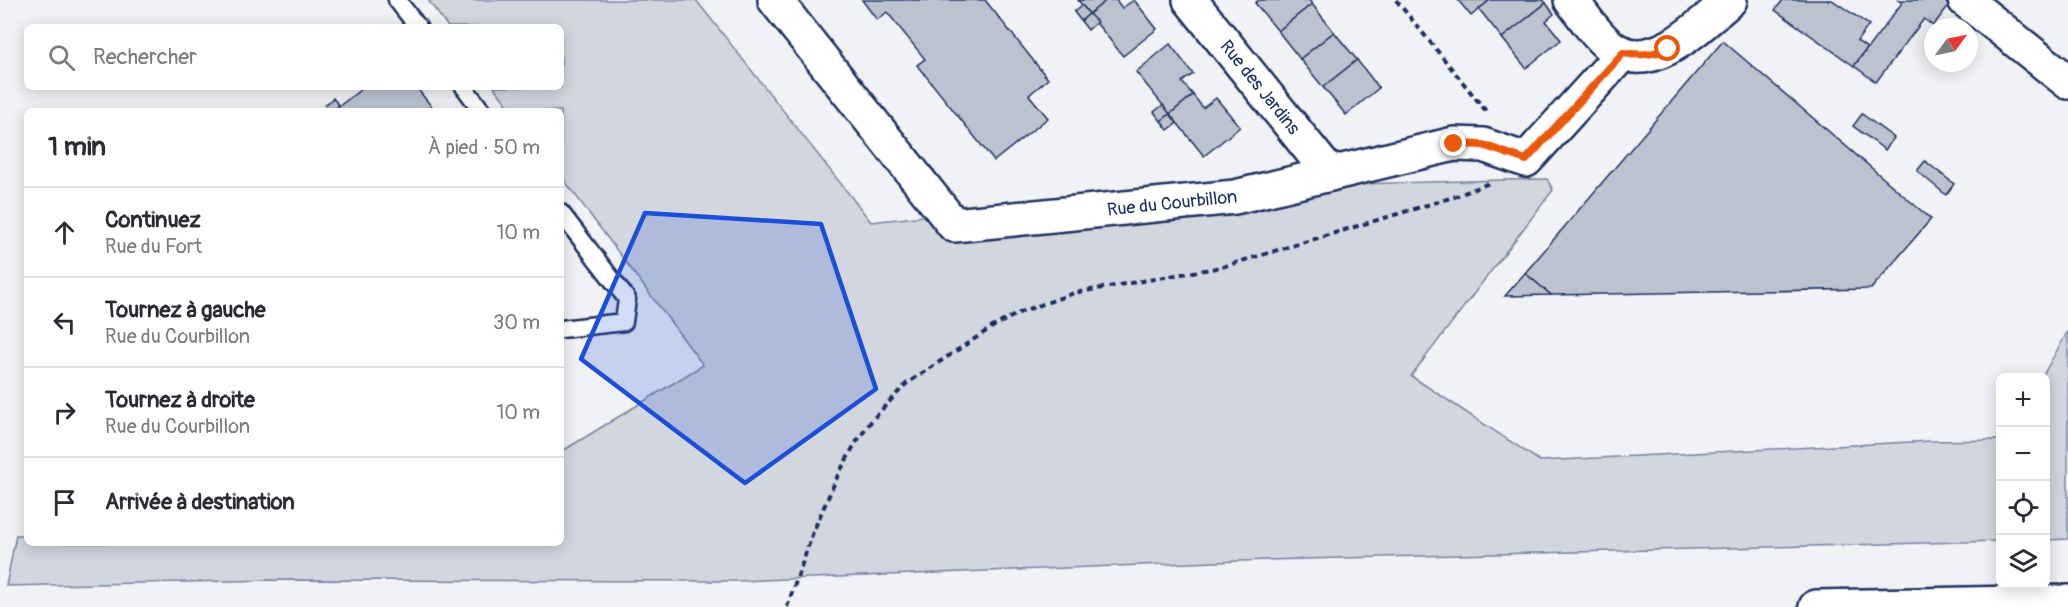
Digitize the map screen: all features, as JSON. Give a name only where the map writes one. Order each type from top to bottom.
[{"type":"main road","name":"Rue du Courbillon","points":[[775,0],[954,225],[1235,198],[1454,144],[1483,145],[1526,160]]},
{"type":"main road","name":"Rue des Jardins","points":[[1190,0],[1330,174]]},
{"type":"main road","points":[[1571,0],[1606,43],[1623,53],[1640,56],[1668,49],[1730,0]]},
{"type":"main road","points":[[1965,0],[2068,82]]},
{"type":"main road","points":[[1526,160],[1623,53]]},
{"type":"main road","points":[[1816,607],[2068,602]]},
{"type":"lane","points":[[397,0],[416,24]]},
{"type":"lane","points":[[466,90],[480,108]]},
{"type":"lane","points":[[564,217],[627,299],[624,322],[564,329]]},
{"type":"path","points":[[1396,0],[1490,116]]},
{"type":"path","points":[[787,607],[813,532],[838,475],[855,444],[884,406],[906,384],[994,326],[1023,311],[1074,294],[1222,267],[1457,196],[1499,179],[1526,160]]},
{"type":"highlighted area","points":[[645,213],[821,224],[876,389],[745,483],[581,359]]},
{"type":"shaded area","points":[[428,0],[696,0],[871,222],[1164,189],[1547,179],[1553,190],[1411,376],[1540,461],[1931,441],[1996,440],[1996,541],[1266,560],[739,581],[269,580],[6,586],[16,535],[24,535],[24,546],[564,546],[564,450],[703,365],[564,180],[564,108],[510,108],[496,90],[564,90],[564,24],[446,24]]},
{"type":"shaded area","points":[[2068,331],[2068,539],[2050,540],[2050,373],[2044,373]]},
{"type":"building","points":[[862,0],[985,0],[1048,79],[1029,95],[1048,118],[994,161],[917,65],[925,59],[887,12],[877,20]]},
{"type":"building","points":[[1078,0],[1107,0],[1089,14]]},
{"type":"building","points":[[1107,0],[1116,0],[1122,8],[1134,0],[1157,29],[1123,56],[1089,14]]},
{"type":"building","points":[[1259,0],[1309,0],[1312,4],[1278,31],[1255,3]]},
{"type":"building","points":[[1458,0],[1490,0],[1471,16]]},
{"type":"building","points":[[1490,0],[1543,0],[1546,3],[1502,38],[1479,9]]},
{"type":"building","points":[[1783,0],[1832,0],[1869,25],[1857,41],[1867,48],[1854,66],[1775,10]]},
{"type":"building","points":[[1898,0],[1943,0],[1949,5],[1939,18],[1924,18],[1876,82],[1854,66],[1902,3]]},
{"type":"building","points":[[1546,3],[1554,14],[1546,21],[1561,40],[1526,68],[1502,38]]},
{"type":"building","points":[[1312,4],[1334,32],[1300,59],[1278,31]]},
{"type":"building","points":[[1082,5],[1089,14],[1081,21],[1074,12]]},
{"type":"building","points":[[1089,14],[1097,22],[1088,30],[1081,21]]},
{"type":"building","points":[[1334,32],[1357,60],[1323,87],[1300,59]]},
{"type":"building","points":[[1723,41],[1931,219],[1871,289],[1551,295],[1525,273]]},
{"type":"building","points":[[1170,44],[1193,74],[1182,82],[1193,95],[1170,114],[1136,72]]},
{"type":"building","points":[[1357,60],[1379,88],[1346,115],[1323,87]]},
{"type":"building","points":[[360,90],[418,90],[433,108],[337,108]]},
{"type":"building","points":[[1193,95],[1203,108],[1216,98],[1240,127],[1204,156],[1170,114]]},
{"type":"building","points":[[333,98],[339,106],[327,108],[325,105]]},
{"type":"building","points":[[1163,105],[1170,114],[1161,121],[1154,112]]},
{"type":"building","points":[[1170,114],[1177,123],[1168,130],[1161,121]]},
{"type":"building","points":[[1862,114],[1894,138],[1885,150],[1853,126]]},
{"type":"building","points":[[1925,161],[1954,184],[1946,195],[1917,171]]},
{"type":"building","points":[[1525,273],[1551,295],[1505,296]]},
{"type":"route","points":[[1454,144],[1483,145],[1526,160],[1623,53],[1640,56],[1668,49]]}]
